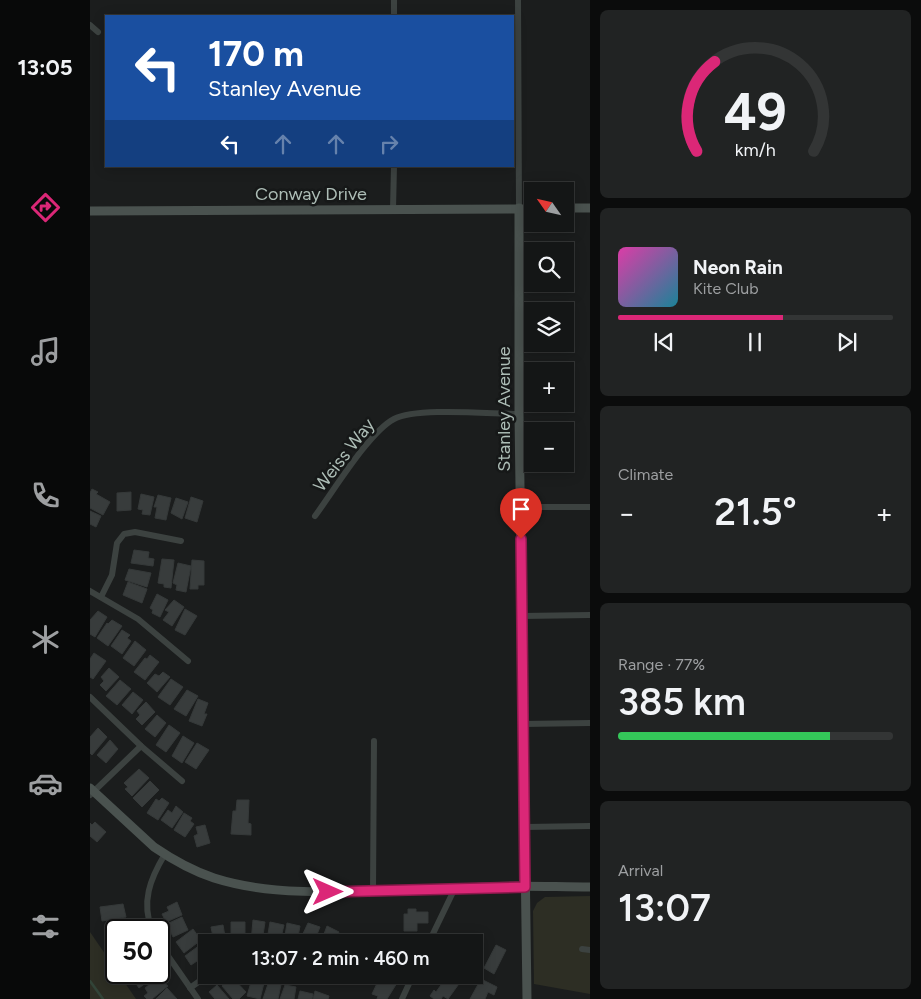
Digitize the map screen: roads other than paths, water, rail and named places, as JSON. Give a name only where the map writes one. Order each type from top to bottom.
[{"type":"street","points":[[394,0],[394,15]]},
{"type":"street","points":[[518,0],[520,208]]},
{"type":"street","points":[[90,25],[98,32]]},
{"type":"street","points":[[394,167],[394,209]]},
{"type":"street","name":"Stanley Avenue","points":[[520,208],[520,414],[527,999]]},
{"type":"street","name":"Conway Drive","points":[[90,211],[524,208]]},
{"type":"street","points":[[574,208],[590,208]]},
{"type":"street","name":"Weiss Way","points":[[315,516],[375,433],[394,418],[417,412],[520,414]]},
{"type":"street","points":[[521,507],[590,507]]},
{"type":"street","points":[[101,596],[112,575],[117,543],[124,534],[135,532],[180,540]]},
{"type":"street","points":[[90,591],[138,620],[188,661]]},
{"type":"street","points":[[522,616],[590,615]]},
{"type":"street","points":[[90,696],[141,746],[182,781]]},
{"type":"street","points":[[523,724],[590,723]]},
{"type":"street","points":[[373,892],[374,741]]},
{"type":"street","points":[[141,746],[91,792],[154,847],[193,870],[215,879],[244,886],[283,891],[373,892],[455,888],[590,887]]},
{"type":"street","points":[[525,827],[590,826]]},
{"type":"street","points":[[148,919],[146,893],[153,873],[165,854]]},
{"type":"street","points":[[433,934],[455,888]]},
{"type":"street","points":[[582,949],[590,950]]},
{"type":"street","points":[[170,959],[198,999]]},
{"type":"street","points":[[190,988],[198,982]]},
{"type":"street","points":[[402,999],[409,984]]},
{"type":"waterway","points":[[90,981],[103,999]]}]
